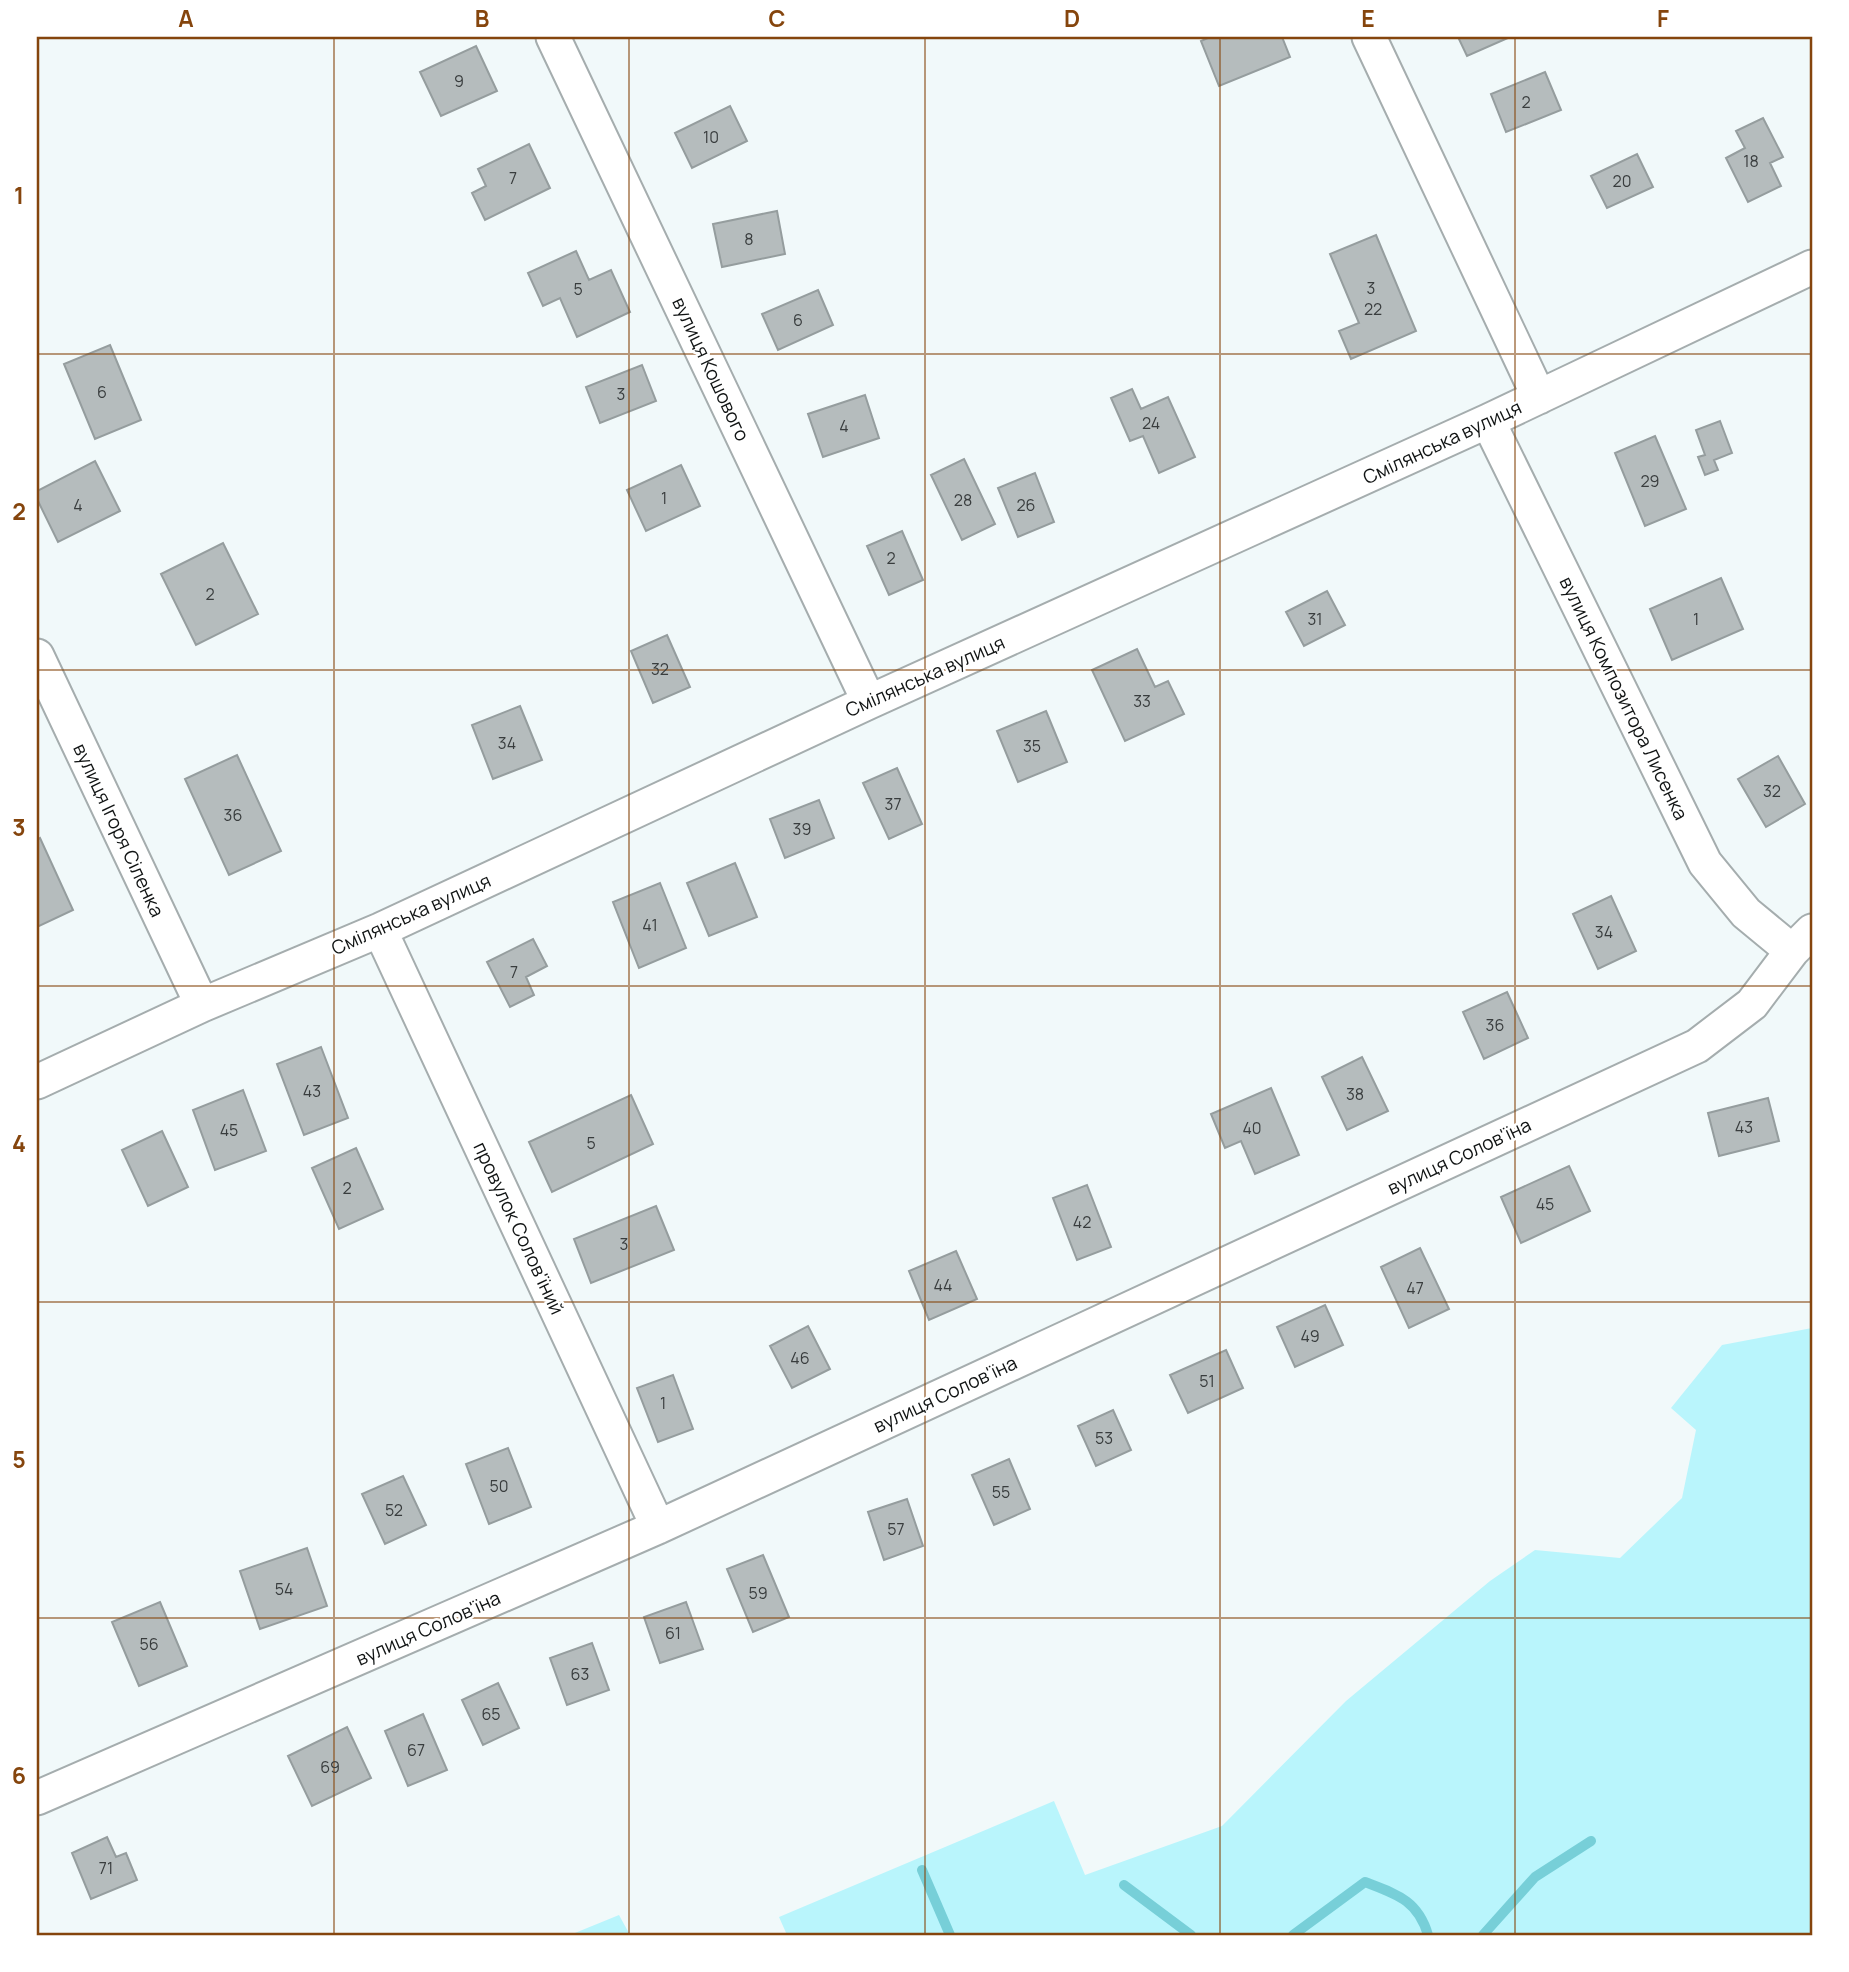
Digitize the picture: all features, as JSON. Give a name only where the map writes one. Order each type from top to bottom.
[{"type":"street","name":"вулиця Кошового","points":[[553,37],[869,702]]},
{"type":"street","points":[[1369,37],[1539,397]]},
{"type":"street","name":"Смілянська вулиця","points":[[37,1082],[202,1004],[380,930],[869,702],[1488,421],[1812,267]]},
{"type":"street","name":"вулиця Композитора Лисенка","points":[[1488,421],[1705,863],[1746,913],[1802,941]]},
{"type":"street","name":"вулиця Ігоря Сіленка","points":[[37,656],[202,1004]]},
{"type":"street","name":"провулок Солов'їний","points":[[380,930],[658,1527]]},
{"type":"street","name":"вулиця Солов'їна","points":[[37,1798],[658,1527],[1697,1046],[1752,1004],[1802,941]]},
{"type":"shaded area","points":[[1812,1328],[1812,1935],[787,1935],[779,1917],[1054,1801],[1085,1875],[1222,1826],[1346,1701],[1490,1581],[1535,1550],[1620,1558],[1682,1498],[1696,1430],[1671,1408],[1722,1345]]},
{"type":"shaded area","points":[[619,1915],[630,1935],[570,1935]]},
{"type":"building","points":[[1210,37],[1282,37],[1290,57],[1219,86],[1201,41]]},
{"type":"building","points":[[1458,37],[1510,37],[1467,56]]},
{"type":"building","points":[[476,46],[497,91],[441,116],[420,72]]},
{"type":"building","points":[[1545,72],[1561,110],[1506,132],[1491,94]]},
{"type":"building","points":[[730,106],[747,141],[692,168],[675,133]]},
{"type":"building","points":[[1763,118],[1783,157],[1770,163],[1781,186],[1748,202],[1726,158],[1745,148],[1736,131]]},
{"type":"building","points":[[529,144],[550,188],[485,220],[472,193],[486,186],[478,169]]},
{"type":"building","points":[[1637,154],[1653,187],[1607,208],[1591,176]]},
{"type":"building","points":[[777,211],[785,254],[722,267],[713,224]]},
{"type":"building","points":[[1376,235],[1416,331],[1351,359],[1339,331],[1359,323],[1330,254]]},
{"type":"building","points":[[576,251],[589,280],[611,270],[630,312],[577,337],[560,298],[543,306],[528,273]]},
{"type":"building","points":[[818,290],[833,325],[778,350],[762,314]]},
{"type":"building","points":[[110,345],[141,420],[95,439],[64,364]]},
{"type":"building","points":[[642,365],[656,401],[600,423],[586,387]]},
{"type":"building","points":[[1132,389],[1141,409],[1168,397],[1195,457],[1159,473],[1143,436],[1130,441],[1111,398]]},
{"type":"building","points":[[865,395],[879,438],[823,457],[808,414]]},
{"type":"building","points":[[1720,421],[1732,453],[1714,460],[1718,470],[1705,475],[1698,457],[1705,455],[1696,430]]},
{"type":"building","points":[[1655,436],[1686,509],[1645,526],[1615,453]]},
{"type":"building","points":[[964,459],[995,524],[962,540],[931,475]]},
{"type":"building","points":[[95,461],[120,511],[58,542],[37,499],[37,491]]},
{"type":"building","points":[[681,465],[700,506],[646,531],[627,490]]},
{"type":"building","points":[[1035,473],[1054,522],[1018,537],[998,488]]},
{"type":"building","points":[[902,531],[923,580],[889,595],[867,546]]},
{"type":"building","points":[[223,543],[258,614],[196,645],[161,574]]},
{"type":"building","points":[[1721,578],[1743,629],[1672,660],[1650,609]]},
{"type":"building","points":[[1327,591],[1345,625],[1304,646],[1286,612]]},
{"type":"building","points":[[667,635],[690,687],[653,703],[631,651]]},
{"type":"building","points":[[1137,649],[1155,687],[1168,681],[1184,714],[1125,741],[1092,670]]},
{"type":"building","points":[[520,706],[542,760],[493,779],[472,725]]},
{"type":"building","points":[[1046,711],[1067,762],[1018,782],[997,731]]},
{"type":"building","points":[[237,755],[281,851],[229,875],[185,779]]},
{"type":"building","points":[[1778,756],[1805,804],[1766,827],[1738,779]]},
{"type":"building","points":[[897,768],[922,824],[889,839],[863,783]]},
{"type":"building","points":[[819,800],[834,838],[785,858],[770,819]]},
{"type":"building","points":[[40,838],[73,910],[37,927],[37,840]]},
{"type":"building","points":[[735,863],[757,917],[709,936],[687,883]]},
{"type":"building","points":[[660,883],[686,948],[639,968],[613,902]]},
{"type":"building","points":[[1611,896],[1636,951],[1598,969],[1573,914]]},
{"type":"building","points":[[533,939],[547,966],[526,977],[534,995],[510,1007],[487,962]]},
{"type":"building","points":[[1507,992],[1528,1038],[1484,1059],[1463,1012]]},
{"type":"building","points":[[321,1047],[348,1118],[304,1135],[277,1064]]},
{"type":"building","points":[[1362,1057],[1388,1111],[1347,1130],[1322,1077]]},
{"type":"building","points":[[1271,1088],[1299,1155],[1255,1174],[1241,1141],[1225,1148],[1211,1114]]},
{"type":"building","points":[[243,1090],[266,1151],[215,1170],[193,1110]]},
{"type":"building","points":[[631,1095],[653,1144],[552,1192],[529,1142]]},
{"type":"building","points":[[1768,1098],[1779,1141],[1719,1156],[1708,1113]]},
{"type":"building","points":[[162,1131],[188,1187],[148,1206],[122,1150]]},
{"type":"building","points":[[356,1148],[383,1209],[339,1229],[312,1168]]},
{"type":"building","points":[[1569,1166],[1590,1211],[1521,1243],[1501,1197]]},
{"type":"building","points":[[1087,1185],[1111,1247],[1077,1260],[1053,1198]]},
{"type":"building","points":[[656,1206],[674,1250],[591,1283],[574,1239]]},
{"type":"building","points":[[1420,1248],[1449,1309],[1409,1328],[1381,1267]]},
{"type":"building","points":[[956,1251],[977,1299],[929,1320],[909,1271]]},
{"type":"building","points":[[1325,1305],[1343,1345],[1295,1367],[1277,1327]]},
{"type":"building","points":[[808,1326],[830,1369],[792,1388],[770,1346]]},
{"type":"building","points":[[1226,1350],[1243,1388],[1188,1413],[1170,1375]]},
{"type":"building","points":[[673,1375],[693,1429],[658,1442],[637,1388]]},
{"type":"building","points":[[1113,1410],[1131,1450],[1096,1466],[1078,1426]]},
{"type":"building","points":[[508,1448],[531,1507],[489,1524],[466,1464]]},
{"type":"building","points":[[1009,1459],[1030,1509],[994,1525],[972,1475]]},
{"type":"building","points":[[403,1476],[426,1525],[385,1544],[362,1494]]},
{"type":"building","points":[[907,1499],[923,1546],[884,1560],[868,1512]]},
{"type":"building","points":[[307,1548],[327,1606],[260,1629],[240,1571]]},
{"type":"building","points":[[763,1555],[789,1617],[753,1632],[727,1569]]},
{"type":"building","points":[[160,1602],[187,1666],[139,1686],[112,1622]]},
{"type":"building","points":[[686,1602],[703,1649],[660,1663],[644,1617]]},
{"type":"building","points":[[592,1643],[609,1690],[567,1705],[550,1658]]},
{"type":"building","points":[[498,1683],[519,1728],[483,1745],[462,1700]]},
{"type":"building","points":[[423,1714],[447,1770],[408,1786],[385,1731]]},
{"type":"building","points":[[347,1727],[371,1778],[312,1806],[288,1756]]},
{"type":"building","points":[[107,1837],[116,1857],[126,1853],[137,1880],[91,1899],[72,1853]]},
{"type":"waterway","points":[[1483,1935],[1535,1877],[1591,1841]]},
{"type":"waterway","points":[[922,1870],[950,1935]]},
{"type":"waterway","points":[[1293,1935],[1365,1882],[1396,1895],[1412,1906],[1424,1923],[1428,1935]]},
{"type":"waterway","points":[[1124,1885],[1191,1935]]}]
